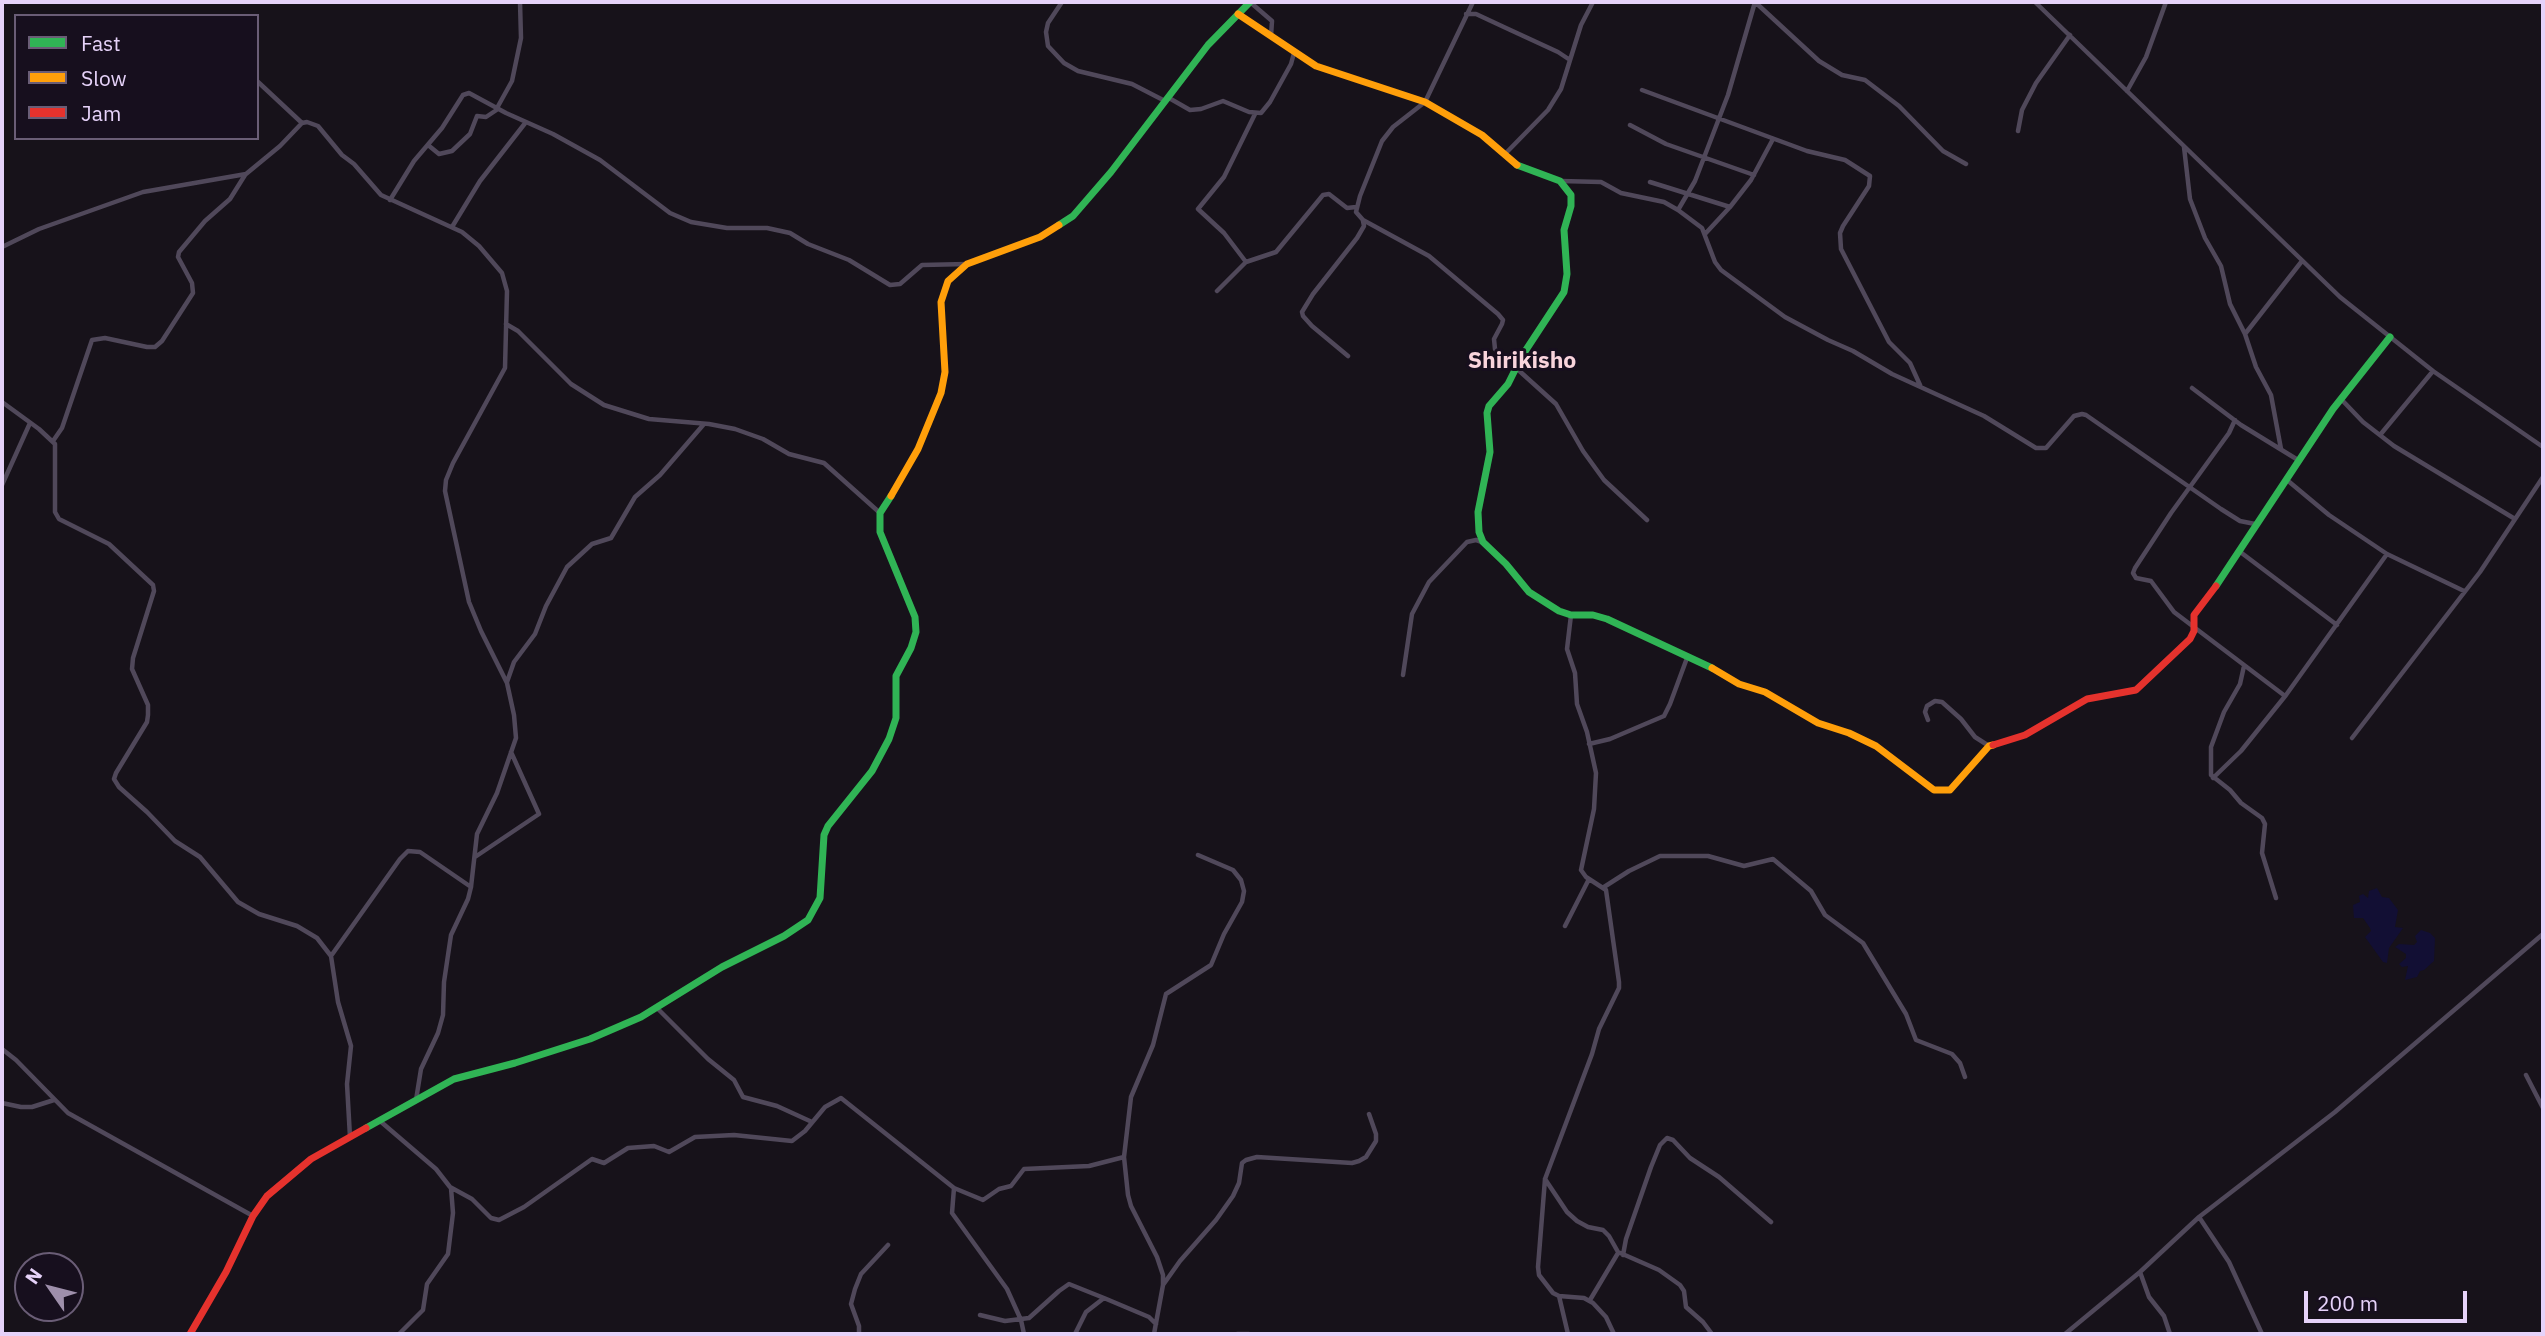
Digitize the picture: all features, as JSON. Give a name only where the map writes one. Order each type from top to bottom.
[{"type":"street","points":[[428,145],[441,154],[452,151],[470,134],[477,116],[486,117],[498,108],[512,81],[520,38],[520,2]]},
{"type":"street","points":[[1062,2],[1048,23],[1046,40],[1048,46],[1064,63],[1078,71],[1132,85],[1190,110],[1223,102],[1255,114],[1265,111],[1291,65],[1294,53]]},
{"type":"street","points":[[390,200],[403,176],[466,93],[553,134],[600,160],[670,213],[691,222],[727,228],[767,228],[790,233],[808,244],[849,260],[890,285],[900,284],[922,265],[967,264],[1048,234],[1073,216],[1091,196],[1208,45],[1250,2],[1272,21],[1270,37]]},
{"type":"street","points":[[1504,155],[1548,110],[1561,89],[1581,25],[1593,2]]},
{"type":"street","points":[[1678,210],[1705,158],[1738,66],[1744,35],[1755,2],[1819,61],[1842,75],[1865,80],[1899,106],[1943,151],[1966,164]]},
{"type":"street","points":[[2035,2],[2340,297],[2433,371],[2543,447]]},
{"type":"street","points":[[2127,91],[2146,57],[2166,2]]},
{"type":"street","points":[[1472,3],[1476,14]]},
{"type":"street","points":[[1472,3],[1425,102],[1393,127],[1382,141],[1356,212],[1363,220],[1429,256],[1498,314],[1503,324],[1493,344],[1499,353],[1556,404],[1583,451],[1604,480],[1647,520]]},
{"type":"street","points":[[1238,14],[1316,66],[1425,102],[1482,135],[1504,155],[1529,172],[1560,181],[1601,182],[1620,193],[1656,200],[1678,210],[1698,223],[1721,270],[1785,317],[1892,374],[1984,416],[2040,449],[2049,445],[2074,416],[2086,415],[2240,521],[2255,524]]},
{"type":"street","points":[[1466,14],[1476,14],[1559,52],[1570,60]]},
{"type":"street","points":[[2018,131],[2022,110],[2036,83],[2070,36]]},
{"type":"street","points":[[259,82],[302,123]]},
{"type":"street","points":[[1642,90],[1807,151],[1845,160],[1870,176],[1869,186],[1840,233],[1841,249],[1889,342],[1910,363],[1920,385]]},
{"type":"street","points":[[1246,262],[1224,233],[1198,209],[1224,177],[1255,114]]},
{"type":"street","points":[[53,441],[62,429],[93,340],[105,338],[147,347],[155,347],[162,341],[193,293],[192,283],[178,254],[205,221],[230,199],[246,174],[280,146],[302,123],[312,122],[317,126],[373,188],[390,200],[462,232],[480,246],[502,274],[508,290],[505,368],[453,463],[445,491],[469,602],[477,624],[507,683],[516,738],[494,802],[477,834],[468,899],[451,934],[444,982],[443,1016],[421,1069],[416,1100]]},
{"type":"street","points":[[451,227],[480,181],[526,122]]},
{"type":"street","points":[[1630,125],[1666,144],[1754,175]]},
{"type":"street","points":[[1705,234],[1754,175],[1773,139]]},
{"type":"street","points":[[2184,146],[2190,199],[2205,238],[2221,266],[2230,304],[2245,334],[2249,351],[2271,395],[2281,449]]},
{"type":"street","points":[[2,247],[39,229],[143,192],[246,174]]},
{"type":"street","points":[[1560,181],[1571,195],[1572,201],[1564,230],[1566,284],[1560,299],[1515,368],[1508,384],[1487,413],[1490,452],[1478,512],[1479,532],[1483,542],[1529,592],[1571,615],[1599,616],[1716,670],[1739,684],[1765,692],[1818,723],[1849,733],[1876,746],[1934,789],[1950,790],[1989,746],[2025,736],[2087,699],[2136,690],[2190,639],[2193,634],[2194,615],[2341,399],[2390,337]]},
{"type":"street","points":[[1650,182],[1730,207]]},
{"type":"street","points":[[1217,291],[1246,262],[1276,252],[1323,195],[1329,194],[1348,208],[1356,207]]},
{"type":"street","points":[[1349,356],[1312,326],[1302,312],[1357,238],[1364,226],[1363,220]]},
{"type":"street","points":[[2245,334],[2302,261]]},
{"type":"street","points":[[190,1334],[226,1272],[253,1216],[267,1196],[311,1159],[454,1079],[590,1039],[641,1017],[722,967],[798,929],[815,910],[822,884],[824,835],[828,826],[872,771],[889,739],[896,718],[896,676],[911,648],[916,632],[915,617],[880,532],[880,513],[919,449],[941,393],[945,372],[941,296],[948,281],[967,264]]},
{"type":"street","points":[[506,324],[519,331],[571,384],[604,405],[649,419],[704,424],[750,434],[789,453],[824,463],[880,513]]},
{"type":"street","points":[[2380,435],[2433,371]]},
{"type":"street","points":[[2192,388],[2235,420],[2298,460]]},
{"type":"street","points":[[2341,399],[2380,435],[2515,519]]},
{"type":"street","points":[[2,402],[53,441],[57,447],[55,512],[59,519],[109,544],[148,578],[154,591],[132,669],[148,705],[148,715],[114,779],[175,841],[200,857],[237,902],[259,914],[298,926],[317,938],[331,956],[338,1002],[351,1046],[347,1084],[350,1137]]},
{"type":"street","points":[[2235,420],[2229,433],[2171,513],[2133,573],[2136,578],[2151,581],[2156,585],[2174,612],[2285,696]]},
{"type":"street","points":[[2,485],[30,423]]},
{"type":"street","points":[[507,683],[514,662],[535,634],[546,606],[567,567],[592,544],[611,538],[635,497],[660,475],[704,424]]},
{"type":"street","points":[[2352,738],[2464,591],[2543,477]]},
{"type":"street","points":[[2287,480],[2329,515],[2387,554],[2464,591]]},
{"type":"street","points":[[1403,675],[1412,614],[1429,582],[1467,542],[1483,542]]},
{"type":"street","points":[[2239,551],[2337,625]]},
{"type":"street","points":[[2213,778],[2241,751],[2285,696],[2387,554]]},
{"type":"street","points":[[1571,615],[1567,649],[1575,673],[1577,704],[1596,774],[1596,795],[1590,833],[1581,864],[1583,873],[1604,887]]},
{"type":"street","points":[[1589,744],[1610,739],[1664,716],[1687,658]]},
{"type":"street","points":[[2244,665],[2240,684],[2224,712],[2211,747],[2210,772],[2213,778],[2230,790],[2241,803],[2262,818],[2265,824],[2262,853],[2276,898]]},
{"type":"street","points":[[1928,720],[1925,712],[1927,706],[1935,701],[1942,702],[1961,719],[1975,737],[1989,746]]},
{"type":"street","points":[[475,858],[539,814],[511,752]]},
{"type":"street","points":[[331,956],[408,851],[420,852],[471,887]]},
{"type":"street","points":[[1154,1334],[1163,1285],[1161,1266],[1131,1206],[1124,1157],[1131,1097],[1153,1045],[1165,997],[1168,992],[1211,965],[1244,897],[1244,886],[1233,870],[1198,855]]},
{"type":"street","points":[[1604,887],[1660,856],[1708,856],[1744,866],[1773,859],[1811,891],[1828,918],[1863,943],[1906,1014],[1916,1040],[1952,1054],[1960,1063],[1965,1077]]},
{"type":"street","points":[[1565,926],[1589,879]]},
{"type":"street","points":[[1604,887],[1618,963],[1619,988],[1599,1029],[1545,1179],[1538,1267],[1544,1283],[1559,1296],[1590,1300],[1600,1310],[1614,1334]]},
{"type":"street","points":[[2065,1334],[2140,1272],[2199,1217],[2335,1112],[2543,934]]},
{"type":"street","points":[[657,1008],[708,1059],[734,1080],[743,1097],[776,1105],[812,1122]]},
{"type":"street","points":[[2,1049],[68,1113],[253,1216]]},
{"type":"street","points":[[2526,1075],[2543,1108]]},
{"type":"street","points":[[378,1120],[436,1169],[450,1188],[472,1199],[491,1218],[499,1220],[524,1207],[592,1159],[604,1163],[628,1148],[654,1146],[669,1152],[695,1137],[734,1135],[786,1142],[796,1138],[837,1098],[845,1100],[954,1188],[983,1200],[999,1189],[1011,1186],[1024,1169],[1089,1166],[1124,1157]]},
{"type":"street","points":[[2,1103],[32,1107],[54,1100]]},
{"type":"street","points":[[1163,1285],[1234,1196],[1242,1163],[1257,1157],[1352,1163],[1359,1161],[1366,1157],[1376,1141],[1377,1133],[1369,1114]]},
{"type":"street","points":[[1590,1300],[1620,1254],[1651,1167],[1660,1145],[1667,1138],[1690,1158],[1719,1177],[1771,1222]]},
{"type":"street","points":[[1545,1179],[1572,1217],[1583,1225],[1603,1230],[1620,1254],[1659,1270],[1680,1285],[1684,1291],[1686,1307],[1712,1334]]},
{"type":"street","points":[[399,1334],[423,1310],[427,1284],[448,1254],[453,1213],[450,1188]]},
{"type":"street","points":[[954,1188],[952,1213],[1006,1289],[1021,1320],[1024,1334]]},
{"type":"street","points":[[2199,1217],[2229,1262],[2262,1334]]},
{"type":"street","points":[[859,1334],[851,1304],[855,1289],[861,1274],[888,1245]]},
{"type":"street","points":[[2140,1272],[2149,1297],[2164,1316],[2170,1334]]},
{"type":"street","points":[[980,1315],[996,1321],[1021,1320],[1036,1313],[1069,1284],[1120,1303],[1149,1317],[1156,1325]]},
{"type":"street","points":[[1559,1296],[1568,1334]]},
{"type":"street","points":[[1076,1334],[1086,1312],[1104,1298]]},
{"type":"street","points":[[1237,1334],[1249,1334]]},
{"type":"shaded area","points":[[2377,888],[2382,897],[2389,898],[2398,910],[2395,927],[2403,928],[2389,948],[2387,963],[2383,962],[2365,937],[2371,931],[2363,918],[2354,918],[2353,905],[2360,902],[2359,896],[2363,894],[2368,898],[2369,891]]},
{"type":"shaded area","points":[[2421,930],[2435,938],[2434,961],[2420,971],[2417,977],[2405,980],[2408,966],[2402,967],[2399,964],[2406,958],[2406,954],[2395,947],[2399,944],[2414,945],[2417,942],[2415,936]]},
{"type":"traffic: fast","points":[[1059,225],[1073,216],[1111,172],[1208,45],[1250,2]]},
{"type":"traffic: fast","points":[[1517,165],[1560,181],[1571,195],[1571,206],[1564,230],[1567,274],[1564,292],[1522,356],[1508,384],[1489,406],[1487,413],[1490,452],[1478,512],[1479,532],[1483,542],[1529,592],[1559,611],[1607,619],[1712,668]]},
{"type":"traffic: fast","points":[[2216,586],[2333,409],[2390,337]]},
{"type":"traffic: fast","points":[[366,1128],[454,1079],[590,1039],[641,1017],[722,967],[784,936],[808,920],[820,898],[824,835],[828,826],[872,771],[889,739],[896,718],[896,676],[916,632],[915,617],[880,532],[880,513],[891,496]]},
{"type":"traffic: slow","points":[[1238,14],[1316,66],[1425,102],[1482,135],[1517,165]]},
{"type":"traffic: slow","points":[[891,496],[918,449],[941,393],[945,372],[941,302],[948,281],[967,264],[1040,237],[1059,225]]},
{"type":"traffic: slow","points":[[1712,668],[1739,684],[1765,692],[1818,723],[1849,733],[1876,746],[1934,790],[1950,790],[1989,746],[1993,745]]},
{"type":"traffic: jam","points":[[1993,745],[2025,735],[2087,699],[2136,690],[2190,639],[2194,631],[2194,615],[2216,586]]},
{"type":"traffic: jam","points":[[190,1334],[226,1272],[253,1216],[267,1196],[311,1159],[366,1128]]},
{"type":"district","name":"Shirikisho","points":[[1522,361]]}]
